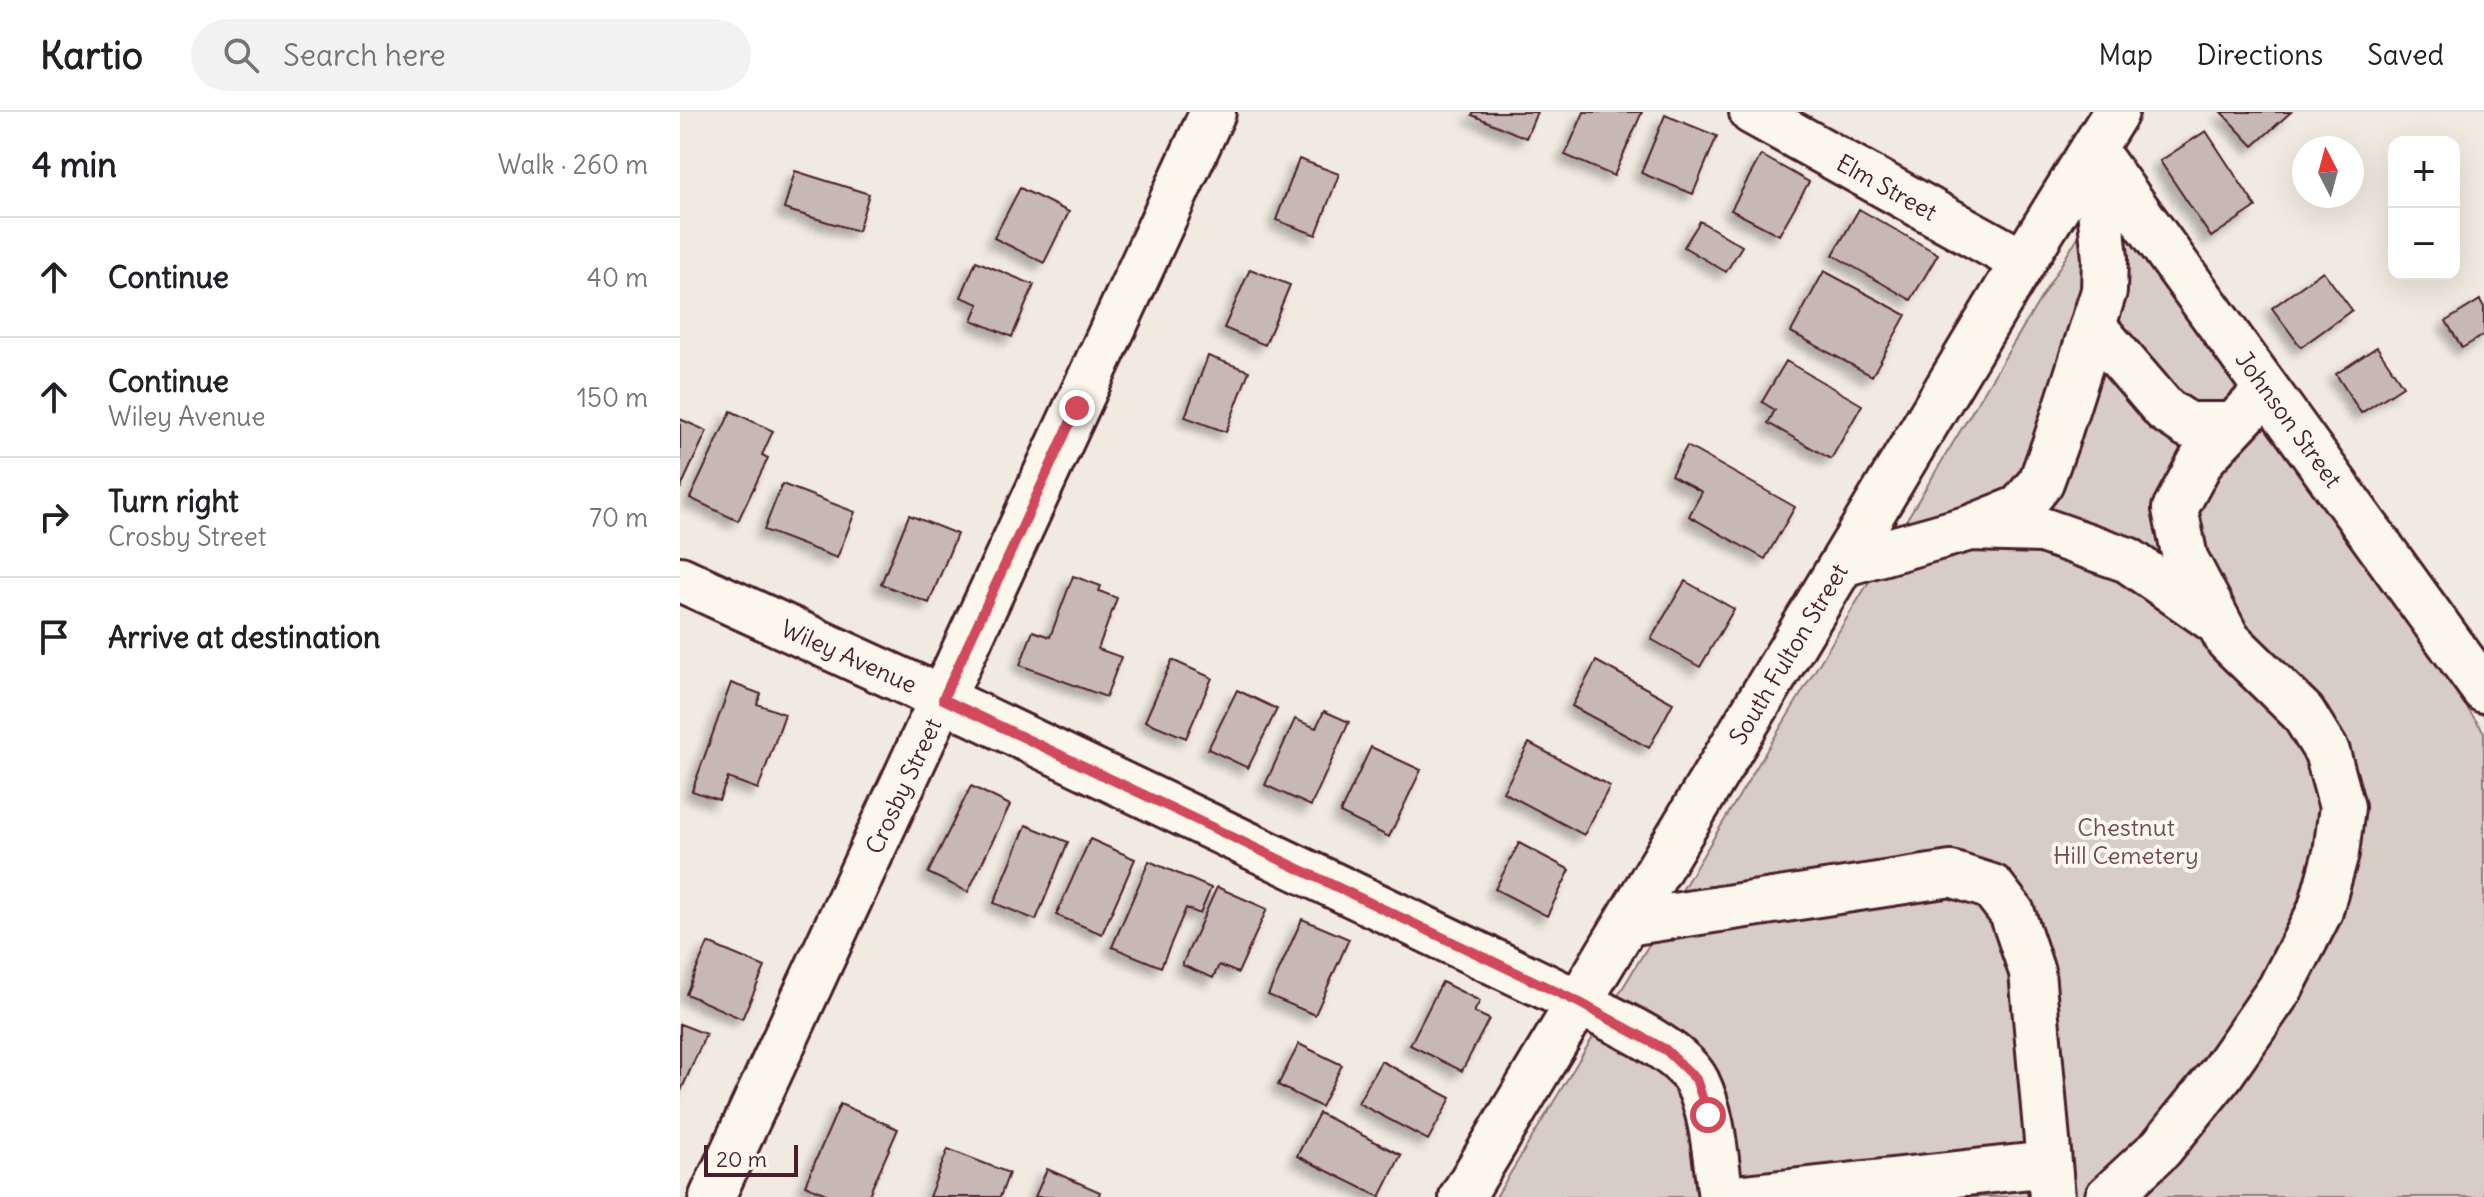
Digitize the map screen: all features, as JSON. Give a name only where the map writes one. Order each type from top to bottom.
[{"type":"street","name":"Crosby Street","points":[[712,1197],[1213,112]]},
{"type":"street","name":"Elm Street","points":[[1752,112],[2023,262]]},
{"type":"street","name":"South Fulton Street","points":[[1462,1197],[2116,112]]},
{"type":"street","points":[[1842,564],[1970,528],[2020,508],[2041,482],[2104,291],[2105,258],[2093,149]]},
{"type":"street","name":"Johnson Street","points":[[2093,149],[2484,690]]},
{"type":"street","points":[[2093,326],[2165,410],[2188,425],[2234,425]]},
{"type":"street","points":[[2108,1197],[2161,1148],[2221,1074],[2280,989],[2320,911],[2336,853],[2342,807],[2327,752],[2303,713],[2228,640],[2185,558],[2175,509],[2202,459],[2267,390]]},
{"type":"street","points":[[1970,528],[2042,530],[2128,560],[2219,624]]},
{"type":"street","name":"Wiley Avenue","points":[[680,579],[943,699],[1580,1003],[1666,1050],[1696,1079],[1708,1115],[1721,1197]]},
{"type":"street","points":[[1627,923],[1951,874],[1992,887],[2012,913],[2032,972],[2050,1180],[1744,1197]]},
{"type":"green space","name":"Chestnut Hill Cemetery","points":[[2114,209],[2484,732],[2484,1197],[1496,1197],[2090,217]]},
{"type":"building","points":[[1474,112],[1537,112],[1526,138],[1472,115]]},
{"type":"building","points":[[1584,112],[1642,112],[1614,176],[1565,155]]},
{"type":"building","points":[[2221,112],[2291,112],[2253,146]]},
{"type":"building","points":[[1665,115],[1717,136],[1693,194],[1641,173]]},
{"type":"building","points":[[2206,131],[2256,207],[2211,237],[2160,161]]},
{"type":"building","points":[[1761,155],[1809,182],[1779,235],[1731,210]]},
{"type":"building","points":[[1299,159],[1339,174],[1316,235],[1276,220]]},
{"type":"building","points":[[795,171],[869,194],[858,231],[784,209]]},
{"type":"building","points":[[1020,188],[1069,212],[1044,263],[994,238]]},
{"type":"building","points":[[1859,209],[1938,254],[1911,300],[1833,255]]},
{"type":"building","points":[[1700,221],[1742,246],[1726,272],[1684,247]]},
{"type":"building","points":[[976,261],[1034,285],[1012,337],[972,320],[979,304],[961,297]]},
{"type":"building","points":[[1250,269],[1290,285],[1265,345],[1224,328]]},
{"type":"building","points":[[1824,271],[1906,315],[1872,376],[1791,332]]},
{"type":"building","points":[[2323,271],[2352,310],[2301,347],[2272,308]]},
{"type":"building","points":[[2480,300],[2484,307],[2484,335],[2462,348],[2446,321]]},
{"type":"building","points":[[2377,347],[2403,386],[2361,413],[2336,374]]},
{"type":"building","points":[[1208,356],[1249,371],[1226,432],[1185,417]]},
{"type":"building","points":[[1786,361],[1862,405],[1831,459],[1768,423],[1775,410],[1762,402]]},
{"type":"building","points":[[731,411],[773,431],[762,455],[768,458],[738,521],[690,498]]},
{"type":"building","points":[[680,419],[707,431],[680,489]]},
{"type":"building","points":[[1687,446],[1795,507],[1765,559],[1689,516],[1702,492],[1671,475]]},
{"type":"building","points":[[782,484],[855,512],[837,558],[764,530]]},
{"type":"building","points":[[909,515],[957,534],[929,603],[881,584]]},
{"type":"building","points":[[1073,576],[1101,586],[1099,591],[1117,598],[1098,649],[1121,657],[1106,697],[1020,665],[1033,631],[1050,637]]},
{"type":"building","points":[[1685,581],[1734,609],[1700,667],[1651,639]]},
{"type":"building","points":[[1172,660],[1212,678],[1186,738],[1145,721]]},
{"type":"building","points":[[1596,661],[1673,703],[1649,748],[1572,706]]},
{"type":"building","points":[[731,683],[761,694],[757,704],[785,714],[758,789],[728,778],[719,800],[692,791]]},
{"type":"building","points":[[1237,690],[1277,709],[1248,768],[1208,749]]},
{"type":"building","points":[[1324,711],[1349,722],[1311,806],[1265,785],[1295,719],[1316,728]]},
{"type":"building","points":[[1529,743],[1610,786],[1584,835],[1503,792]]},
{"type":"building","points":[[1371,747],[1421,770],[1389,837],[1340,813]]},
{"type":"building","points":[[971,786],[1010,805],[968,892],[928,873]]},
{"type":"building","points":[[1026,825],[1068,842],[1036,920],[994,903]]},
{"type":"building","points":[[1090,839],[1135,859],[1102,934],[1056,915]]},
{"type":"building","points":[[1519,843],[1570,870],[1547,916],[1495,889]]},
{"type":"building","points":[[1149,861],[1211,888],[1200,914],[1186,908],[1161,967],[1112,947]]},
{"type":"building","points":[[1217,887],[1267,909],[1238,973],[1219,965],[1213,978],[1182,965]]},
{"type":"building","points":[[1302,919],[1349,939],[1315,1015],[1268,995]]},
{"type":"building","points":[[708,943],[765,967],[742,1019],[686,994]]},
{"type":"building","points":[[1442,982],[1480,1001],[1474,1012],[1489,1019],[1462,1071],[1410,1045]]},
{"type":"building","points":[[680,1024],[706,1034],[680,1093]]},
{"type":"building","points":[[1299,1044],[1342,1065],[1321,1107],[1278,1085]]},
{"type":"building","points":[[1381,1061],[1451,1098],[1428,1140],[1358,1103]]},
{"type":"building","points":[[840,1104],[898,1129],[868,1197],[833,1197],[805,1185]]},
{"type":"building","points":[[1319,1113],[1401,1155],[1380,1197],[1297,1156]]},
{"type":"building","points":[[948,1149],[1009,1173],[1000,1197],[929,1197]]},
{"type":"building","points":[[1047,1169],[1100,1192],[1098,1197],[1035,1197]]},
{"type":"route","points":[[1077,408],[943,699],[1580,1003],[1666,1050],[1696,1079],[1708,1115]]}]
